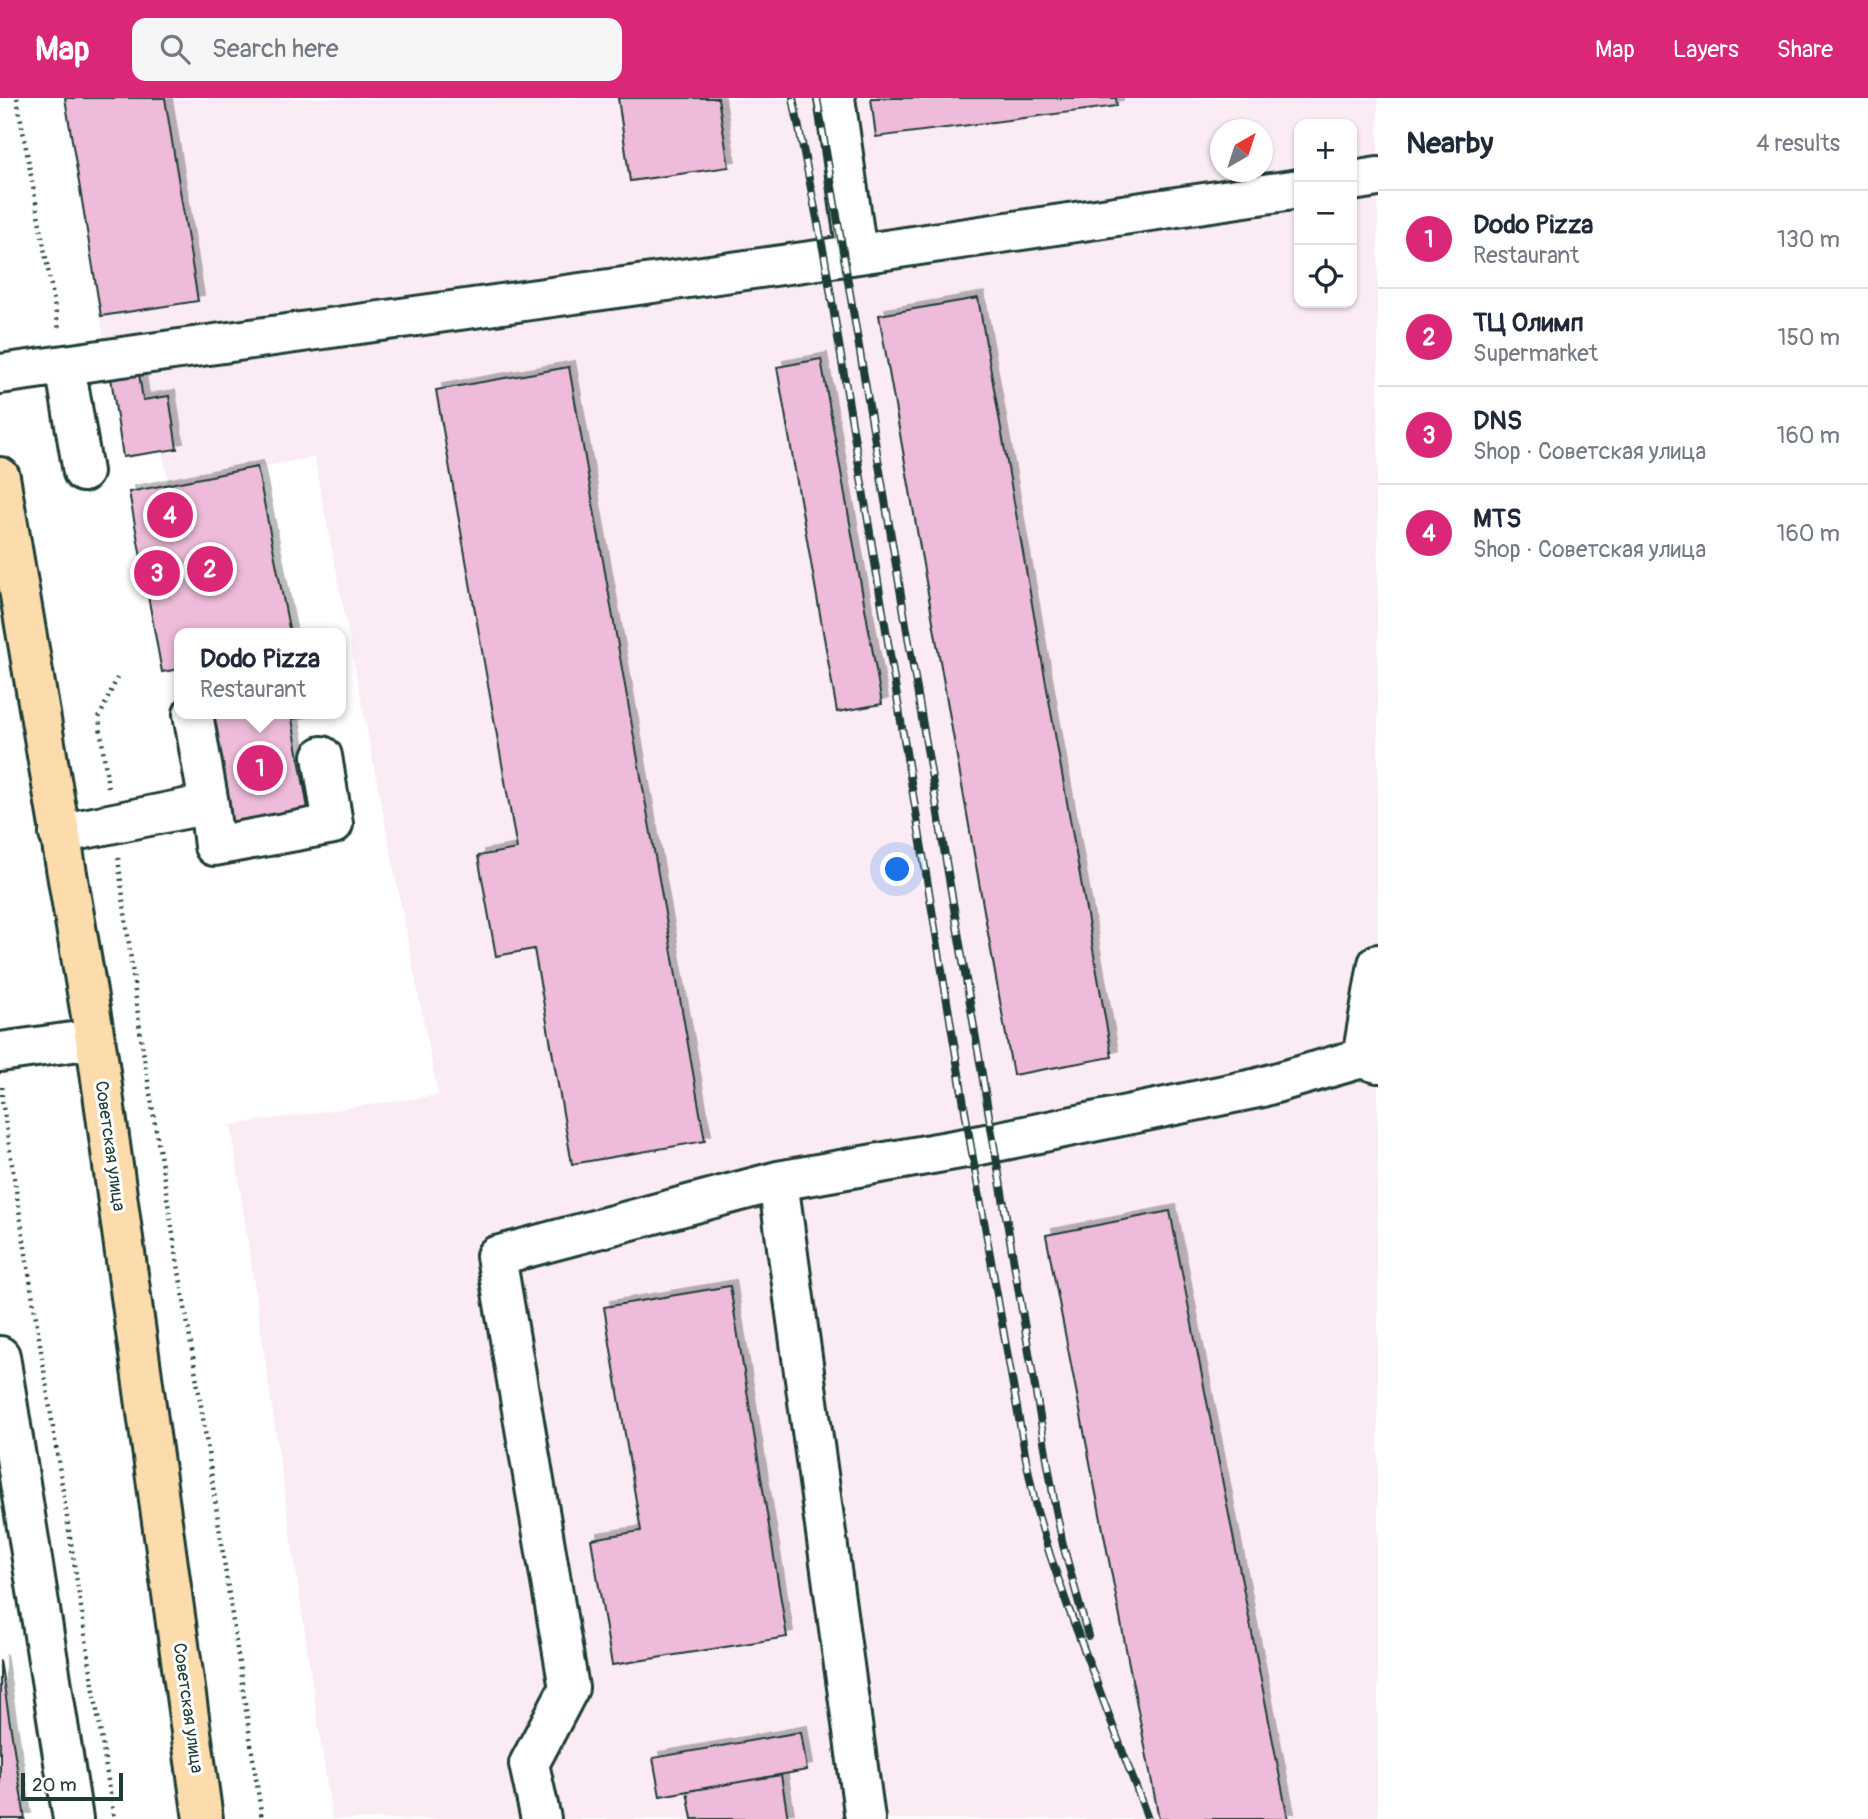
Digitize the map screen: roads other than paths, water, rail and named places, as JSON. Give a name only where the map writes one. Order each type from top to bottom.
[{"type":"main road","name":"Советская улица","points":[[1,489],[94,1039],[203,1819]]},
{"type":"street","points":[[835,98],[858,254]]},
{"type":"street","points":[[1357,180],[1378,177]]},
{"type":"street","points":[[0,374],[858,254],[1294,190]]},
{"type":"street","points":[[65,365],[83,472]]},
{"type":"street","points":[[195,719],[214,846],[333,824],[322,756]]},
{"type":"street","points":[[60,834],[209,804]]},
{"type":"street","points":[[541,1819],[529,1764],[569,1688],[496,1256],[778,1181],[971,1147],[1245,1091],[1370,1060],[1378,964]]},
{"type":"street","points":[[0,1052],[94,1039]]},
{"type":"street","points":[[778,1181],[865,1819]]},
{"type":"street","points":[[0,1356],[73,1819]]},
{"type":"railway","points":[[793,98],[825,259],[971,1147],[1036,1508],[1068,1607],[1148,1819]]},
{"type":"railway","points":[[817,98],[1054,1500],[1063,1545],[1088,1636]]},
{"type":"place","name":"MTS","points":[[170,515]]},
{"type":"place","name":"ТЦ Олимп","points":[[210,569]]},
{"type":"place","name":"DNS","points":[[157,573]]},
{"type":"place","name":"Dodo Pizza","points":[[260,768]]}]
